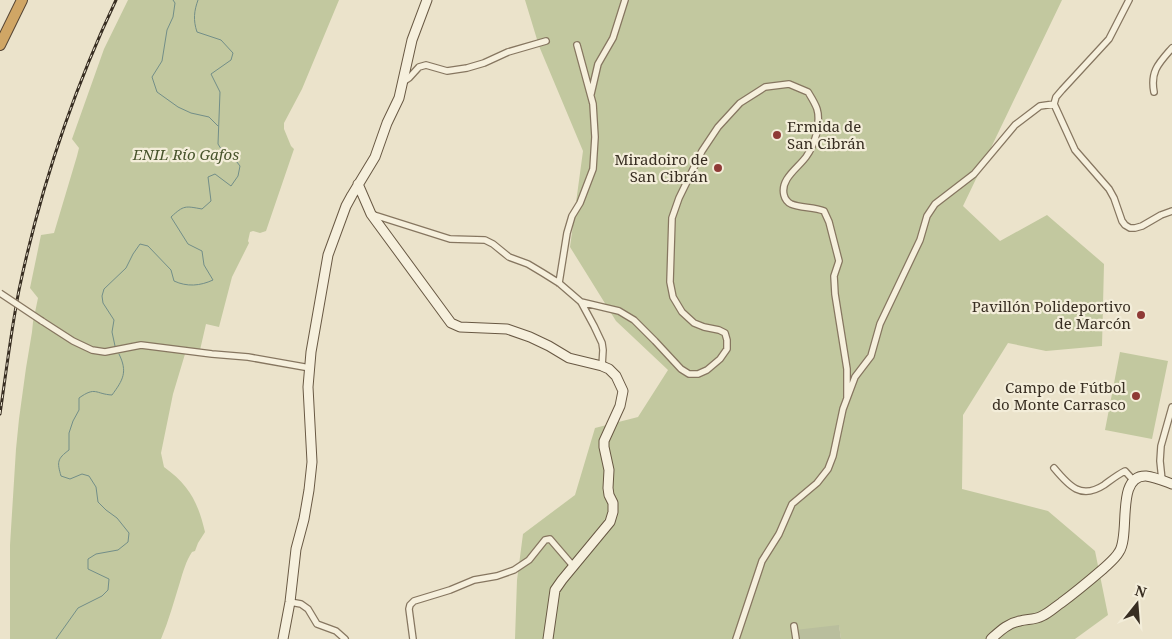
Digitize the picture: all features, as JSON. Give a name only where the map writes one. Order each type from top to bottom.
[{"type":"highway","points":[[1,43],[22,0]]},
{"type":"street","points":[[283,639],[290,602],[296,549],[309,490],[312,462],[308,387],[328,256],[346,206],[375,157],[387,123],[399,98],[412,40],[427,0]]},
{"type":"street","points":[[591,95],[598,64],[613,38],[625,0]]},
{"type":"street","points":[[1129,0],[1109,39],[1056,97],[1054,104],[1075,150],[1109,189],[1125,225],[1130,228],[1142,226],[1172,211]]},
{"type":"street","points":[[402,82],[409,78],[419,67],[426,65],[447,71],[467,68],[484,63],[508,52],[546,41]]},
{"type":"street","points":[[559,284],[567,232],[593,169],[595,137],[593,104],[577,44]]},
{"type":"street","points":[[1154,92],[1152,81],[1155,69],[1172,48]]},
{"type":"street","points":[[581,302],[619,312],[634,320],[681,369],[689,374],[698,374],[707,370],[720,359],[727,349],[725,334],[719,330],[694,323],[682,312],[673,297],[670,282],[672,218],[679,198],[702,151],[718,127],[740,103],[765,86],[789,84],[808,92],[818,110],[817,131],[806,157],[792,172],[785,183],[783,191],[785,199],[791,204],[824,211],[829,222],[839,261],[834,276],[834,294],[847,369],[848,398]]},
{"type":"street","points":[[736,639],[762,561],[779,534],[792,504],[817,483],[828,469],[833,456],[843,409],[855,377],[871,356],[880,324],[920,240],[927,216],[935,204],[974,174],[1015,125],[1040,106],[1054,104]]},
{"type":"street","points":[[358,184],[372,214],[451,323],[460,327],[507,329],[530,336],[569,358],[609,369],[616,376],[623,391],[620,406],[604,441],[609,470],[609,495],[613,503],[610,522],[555,590],[548,639]]},
{"type":"street","points":[[372,214],[450,239],[485,240],[509,257],[528,264],[559,284],[581,302],[594,326],[602,343],[602,366]]},
{"type":"street","points":[[0,293],[73,341],[92,350],[105,352],[141,345],[248,357],[310,368]]},
{"type":"street","points":[[1162,480],[1161,446],[1172,407]]},
{"type":"street","points":[[1054,468],[1076,490],[1090,492],[1096,490],[1125,471],[1134,481]]},
{"type":"street","points":[[991,639],[1002,628],[1010,624],[1042,616],[1084,586],[1119,553],[1123,541],[1127,492],[1134,481],[1143,476],[1148,476],[1172,484]]},
{"type":"street","points":[[412,639],[409,610],[410,605],[414,601],[450,590],[474,580],[497,576],[514,570],[529,560],[545,540],[550,539],[555,543],[574,567]]},
{"type":"street","points":[[290,602],[301,604],[308,609],[317,624],[336,631],[345,639]]},
{"type":"street","points":[[794,626],[796,639]]},
{"type":"green space","name":"ENIL Río Gafos","points":[[128,0],[339,0],[302,89],[284,123],[284,129],[294,149],[266,231],[260,233],[250,232],[249,243],[232,277],[219,327],[206,324],[200,350],[188,351],[185,354],[173,394],[161,453],[164,467],[180,481],[191,495],[196,503],[205,532],[186,563],[161,639],[10,639],[10,545],[16,449],[26,368],[38,298],[30,288],[41,235],[54,233],[77,156],[79,148],[72,139],[104,49]]},
{"type":"green space","points":[[525,0],[1062,0],[963,206],[1000,241],[1047,215],[1104,264],[1102,346],[1046,351],[1008,343],[963,415],[962,489],[1048,511],[1095,551],[1108,615],[1075,639],[841,639],[839,626],[796,639],[515,639],[517,580],[523,534],[575,495],[595,428],[638,417],[668,370],[616,321],[570,247],[583,151],[539,46]]},
{"type":"green space","name":"Campo de Fútbol do Monte Carrasco","points":[[1120,352],[1168,361],[1152,439],[1105,430]]},
{"type":"green space","points":[[839,625],[841,639],[796,639],[795,630]]},
{"type":"waterway","points":[[173,0],[175,3],[173,17],[167,30],[162,61],[152,77],[157,92],[178,107],[191,113],[209,117],[218,126]]},
{"type":"waterway","points":[[115,346],[112,332],[114,320],[103,303],[104,289],[126,268],[140,244],[148,246],[171,270],[174,281],[194,285],[213,280],[204,265],[202,251],[188,244],[171,217],[185,207],[202,209],[211,201],[208,177],[215,174],[231,186],[238,176],[240,166],[233,157],[223,152],[218,144],[220,92],[211,74],[231,60],[233,53],[221,40],[197,32],[195,16],[198,0]]},
{"type":"waterway","points":[[56,639],[78,608],[102,596],[108,590],[109,579],[88,569],[88,559],[96,554],[118,550],[128,542],[129,533],[117,518],[98,502],[96,487],[89,476],[82,474],[70,479],[61,476],[59,467],[60,458],[69,450],[69,433],[79,410],[79,398],[89,392],[112,395],[119,385],[124,371],[119,354]]},
{"type":"railway","points":[[0,414],[16,305],[27,253],[47,179],[85,70],[116,0]]},
{"type":"place","name":"Ermida de San Cibrán","points":[[777,135]]},
{"type":"place","name":"Miradoiro de San Cibrán","points":[[718,168]]},
{"type":"place","name":"Pavillón Polideportivo de Marcón","points":[[1141,315]]},
{"type":"place","name":"Campo de Fútbol do Monte Carrasco","points":[[1136,396]]}]
